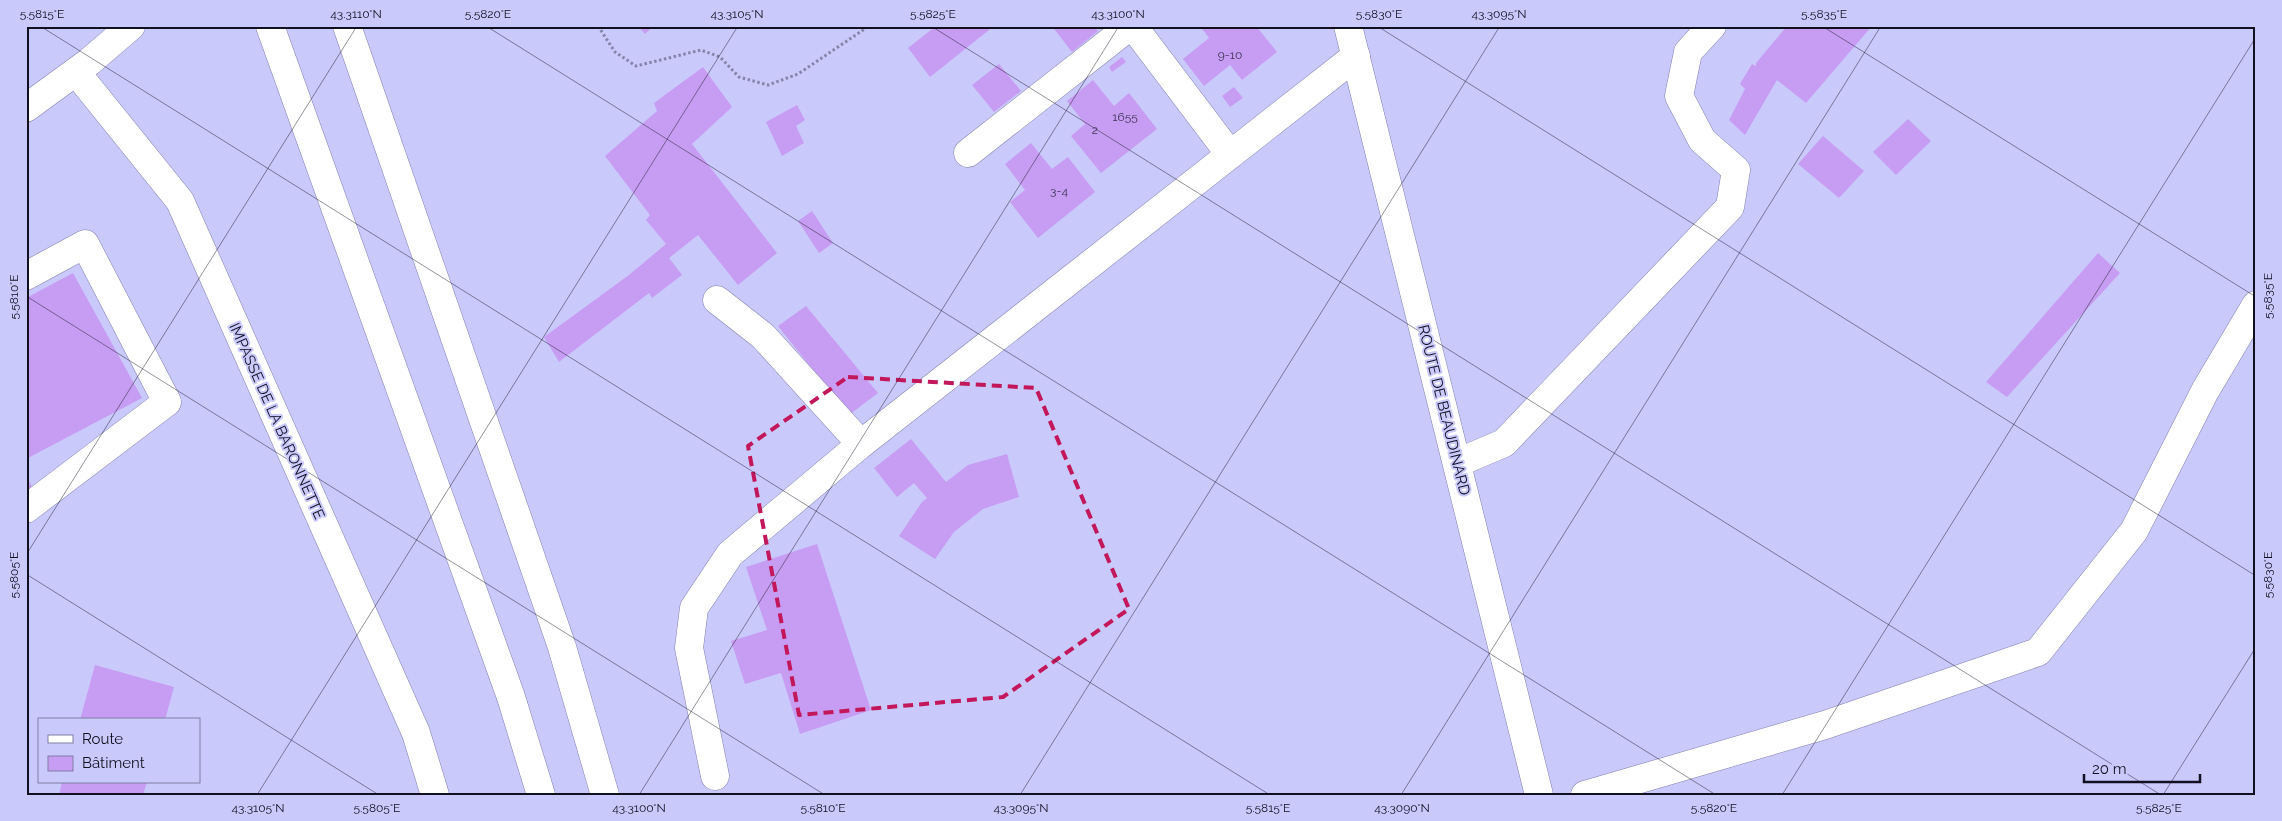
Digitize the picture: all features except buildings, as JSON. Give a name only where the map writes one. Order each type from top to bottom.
[{"type":"main road","points":[[26,108],[76,72],[131,26]]},
{"type":"main road","points":[[270,26],[508,688],[541,795]]},
{"type":"main road","points":[[347,26],[562,647],[604,795]]},
{"type":"main road","points":[[968,153],[1132,26],[1230,153]]},
{"type":"main road","name":"ROUTE DE BEAUDINARD","points":[[1348,26],[1539,795]]},
{"type":"main road","points":[[1457,463],[1504,443],[1730,207],[1736,170],[1702,140],[1679,96],[1688,52],[1712,26]]},
{"type":"main road","points":[[715,776],[689,648],[694,608],[730,554],[861,444],[1356,56]]},
{"type":"main road","name":"IMPASSE DE LA BARONNETTE","points":[[76,72],[180,202],[416,733],[435,795]]},
{"type":"main road","points":[[26,276],[84,244],[168,402],[26,509]]},
{"type":"main road","points":[[717,300],[763,336],[861,444]]},
{"type":"main road","points":[[1585,795],[1825,725],[2038,652],[2134,531],[2205,391],[2256,305]]},
{"type":"path","points":[[598,26],[615,52],[636,66],[701,50],[720,57],[739,77],[768,85],[798,74],[869,26]]},
{"type":"highlighted area","points":[[848,377],[1036,388],[1129,609],[1003,697],[799,715],[748,446]]}]
